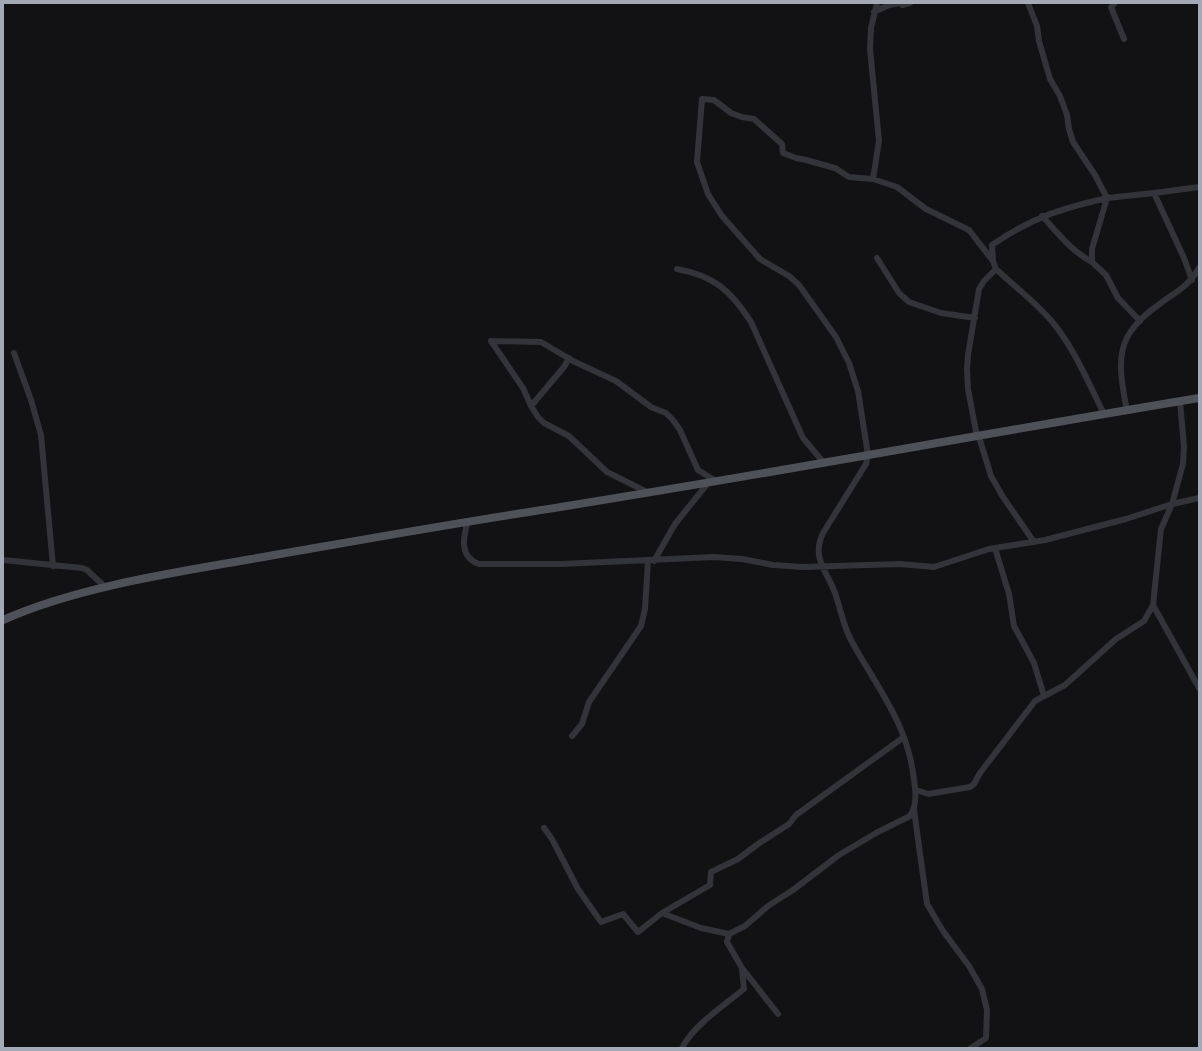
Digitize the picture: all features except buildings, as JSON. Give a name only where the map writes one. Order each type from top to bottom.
[{"type":"main road","points":[[3,620],[22,612],[105,587],[195,568],[468,521],[649,493],[1199,398]]},
{"type":"street","points":[[873,179],[879,141],[870,49],[874,12],[877,3]]},
{"type":"street","points":[[874,12],[889,5],[900,3],[902,6],[910,3]]},
{"type":"street","points":[[1028,3],[1035,20],[1039,41],[1050,79],[1060,96],[1067,115],[1073,142],[1095,175],[1107,198],[1092,249],[1092,262]]},
{"type":"street","points":[[1116,3],[1111,7],[1124,39]]},
{"type":"street","points":[[971,1048],[986,1038],[987,1010],[982,989],[969,966],[943,931],[927,904],[914,810],[916,790],[913,771],[904,737],[887,699],[852,642],[843,622],[835,592],[822,567],[818,550],[819,543],[844,498],[864,470],[868,455],[858,391],[850,363],[836,337],[799,285],[789,276],[760,259],[722,216],[708,194],[697,162],[702,99],[714,100],[731,113],[754,119],[759,122],[782,144],[783,153],[796,158],[835,168],[849,177],[873,179],[897,187],[926,209],[969,230],[993,261]]},
{"type":"street","points":[[1104,414],[1063,337],[1040,309],[996,269],[993,261],[992,245],[1012,231],[1042,216],[1065,208],[1107,198],[1199,187]]},
{"type":"street","points":[[1154,193],[1195,278]]},
{"type":"street","points":[[1042,216],[1068,245],[1092,262],[1106,275],[1118,298],[1140,322]]},
{"type":"street","points":[[878,258],[899,293],[909,302],[941,313],[975,318]]},
{"type":"street","points":[[1127,411],[1120,368],[1121,354],[1125,340],[1140,322],[1162,302],[1185,287],[1195,278],[1199,268]]},
{"type":"street","points":[[677,269],[705,276],[720,284],[741,306],[751,322],[803,438],[824,463]]},
{"type":"street","points":[[996,269],[981,284],[968,355],[968,389],[978,437],[991,476],[1003,497],[1034,542]]},
{"type":"street","points":[[649,493],[607,472],[569,436],[544,423],[531,406],[523,388],[491,341],[541,342],[569,358],[616,381],[651,407],[666,413],[680,430],[698,470],[716,481]]},
{"type":"street","points":[[14,353],[31,400],[41,435],[53,566]]},
{"type":"street","points":[[531,406],[561,372],[569,358]]},
{"type":"street","points":[[916,790],[928,794],[970,787],[974,784],[980,773],[1035,701],[1062,688],[1116,639],[1144,621],[1153,606],[1161,529],[1172,504],[1183,464],[1184,447],[1180,401]]},
{"type":"street","points":[[572,736],[582,724],[589,702],[641,626],[645,609],[651,561],[675,524],[708,483]]},
{"type":"street","points":[[468,521],[463,545],[472,562],[479,564],[499,562],[520,564],[651,561],[714,557],[742,559],[772,565],[822,567],[900,564],[934,567],[995,548],[1034,542],[1126,519],[1172,504],[1199,498]]},
{"type":"street","points":[[995,548],[1009,594],[1014,626],[1034,663],[1044,696]]},
{"type":"street","points":[[3,560],[87,570],[105,587]]},
{"type":"street","points":[[1153,606],[1199,688]]},
{"type":"street","points":[[544,828],[552,839],[578,889],[601,922],[623,914],[638,932],[662,913],[710,885],[711,872],[738,859],[758,844],[790,824],[796,815],[904,737]]},
{"type":"street","points":[[662,913],[701,928],[729,934],[745,926],[768,906],[793,890],[839,855],[876,833],[910,816],[914,810]]},
{"type":"street","points":[[729,934],[727,942],[742,968],[778,1014]]},
{"type":"street","points":[[682,1048],[686,1041],[712,1015],[744,989],[742,968]]}]
